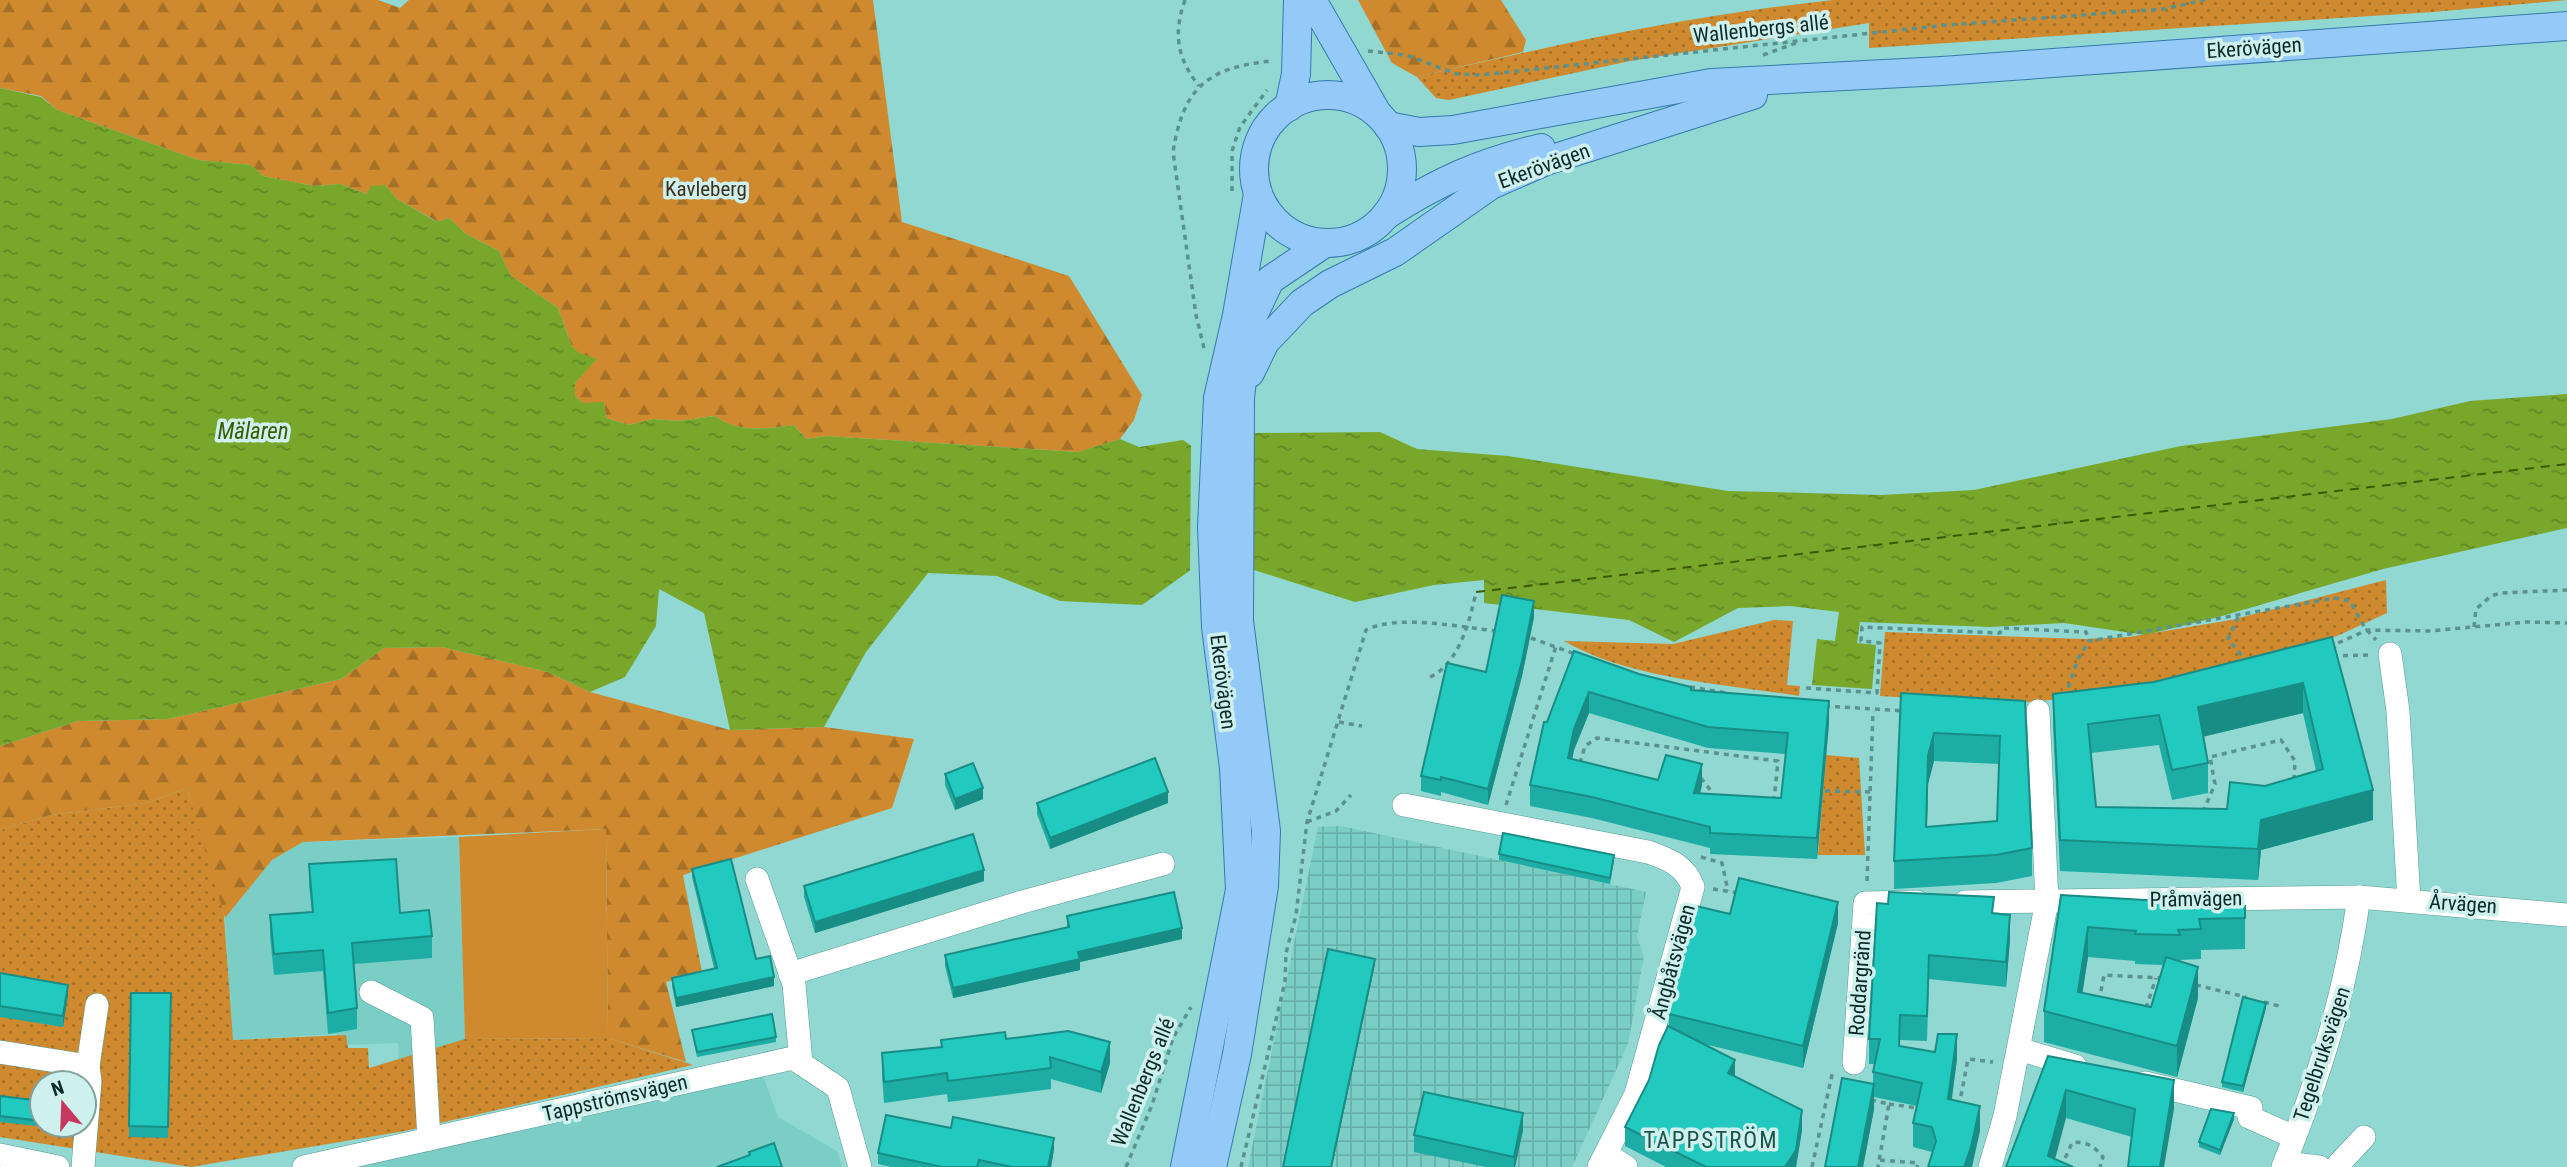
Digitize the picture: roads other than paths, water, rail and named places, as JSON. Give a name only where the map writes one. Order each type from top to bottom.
[{"type":"main road","points":[[1289,107],[1296,74],[1298,0]]},
{"type":"main road","points":[[1312,0],[1382,120],[1398,152],[1402,174],[1399,191],[1386,215],[1362,235],[1325,243],[1307,240],[1281,226],[1266,211],[1258,194],[1254,163],[1257,147],[1270,123],[1289,107],[1322,96],[1334,96],[1356,101],[1382,120]]},
{"type":"main road","name":"Ekerövägen","points":[[1382,120],[1419,132],[1453,130],[1711,83],[1942,72],[2567,26]]},
{"type":"main road","name":"Ekerövägen","points":[[1386,215],[1431,186],[1486,161],[1753,94],[1942,72]]},
{"type":"main road","name":"Ekerövägen","points":[[1233,396],[1265,342],[1302,303],[1330,284],[1395,252],[1491,185],[1546,160],[1753,94]]},
{"type":"main road","name":"Ekerövägen","points":[[1212,1167],[1237,1054],[1264,886],[1266,831],[1239,621],[1233,396],[1237,315],[1258,194]]},
{"type":"main road","name":"Ekerövägen","points":[[1185,1167],[1240,890],[1234,768],[1216,627],[1212,527],[1233,396],[1248,326],[1270,280],[1325,243]]},
{"type":"street","points":[[2390,654],[2398,711],[2409,901]]},
{"type":"street","points":[[1990,1167],[2017,1057],[2047,901],[2038,711]]},
{"type":"street","name":"Ångbåtsvägen","points":[[1404,805],[1647,852],[1672,860],[1689,875],[1693,887],[1636,1094],[1603,1161]]},
{"type":"street","points":[[790,974],[1010,905],[1163,864]]},
{"type":"street","points":[[757,879],[794,984],[801,1063],[838,1088],[860,1167]]},
{"type":"street","name":"Årvägen","points":[[2359,897],[2567,915]]},
{"type":"street","name":"Pråmvägen","points":[[1866,903],[2359,897]]},
{"type":"street","name":"Tegelbruksvägen","points":[[2284,1165],[2333,1032],[2349,965],[2359,897]]},
{"type":"street","name":"Roddargränd","points":[[1854,1063],[1866,903]]},
{"type":"street","points":[[371,992],[422,1018],[429,1139]]},
{"type":"street","points":[[83,1167],[90,1081],[88,1066],[97,1005]]},
{"type":"street","points":[[0,1052],[88,1066]]},
{"type":"street","points":[[2017,1057],[2094,1072]]},
{"type":"street","name":"Tappströmsvägen","points":[[304,1167],[793,1058],[801,1063]]},
{"type":"street","points":[[2128,1079],[2250,1113],[2294,1138]]},
{"type":"street","points":[[2336,1167],[2364,1137]]},
{"type":"street","points":[[0,1155],[58,1167]]},
{"type":"street","points":[[1603,1161],[1626,1167]]},
{"type":"street","points":[[2284,1165],[2319,1167]]},
{"type":"water","name":"Mälaren","points":[[0,88],[41,97],[57,110],[198,160],[251,165],[263,176],[314,186],[340,184],[367,194],[371,186],[385,185],[397,199],[437,222],[449,218],[466,234],[499,251],[511,276],[558,308],[571,345],[579,353],[597,359],[575,383],[575,396],[583,403],[604,402],[606,418],[629,425],[653,419],[679,421],[715,416],[742,427],[793,425],[807,439],[826,436],[1078,452],[1120,439],[1139,447],[1183,440],[1221,467],[1247,448],[1255,433],[1380,432],[1417,449],[1508,456],[1728,491],[1881,495],[1974,490],[2181,446],[2392,419],[2470,401],[2567,394],[2567,528],[2383,569],[2222,616],[2145,635],[2064,623],[1990,627],[1860,622],[1857,643],[1876,645],[1872,689],[1812,685],[1817,639],[1835,641],[1839,612],[1790,606],[1738,608],[1674,642],[1629,620],[1484,603],[1484,580],[1434,585],[1355,602],[1210,556],[1142,605],[1060,601],[997,576],[928,573],[866,652],[824,727],[730,730],[704,613],[659,589],[656,626],[625,677],[590,692],[548,672],[442,647],[384,648],[341,679],[168,719],[78,721],[0,746]]},
{"type":"district","name":"TAPPSTRÖM","points":[[1711,1140]]},
{"type":"park label","name":"Kavleberg","points":[[706,189]]}]
